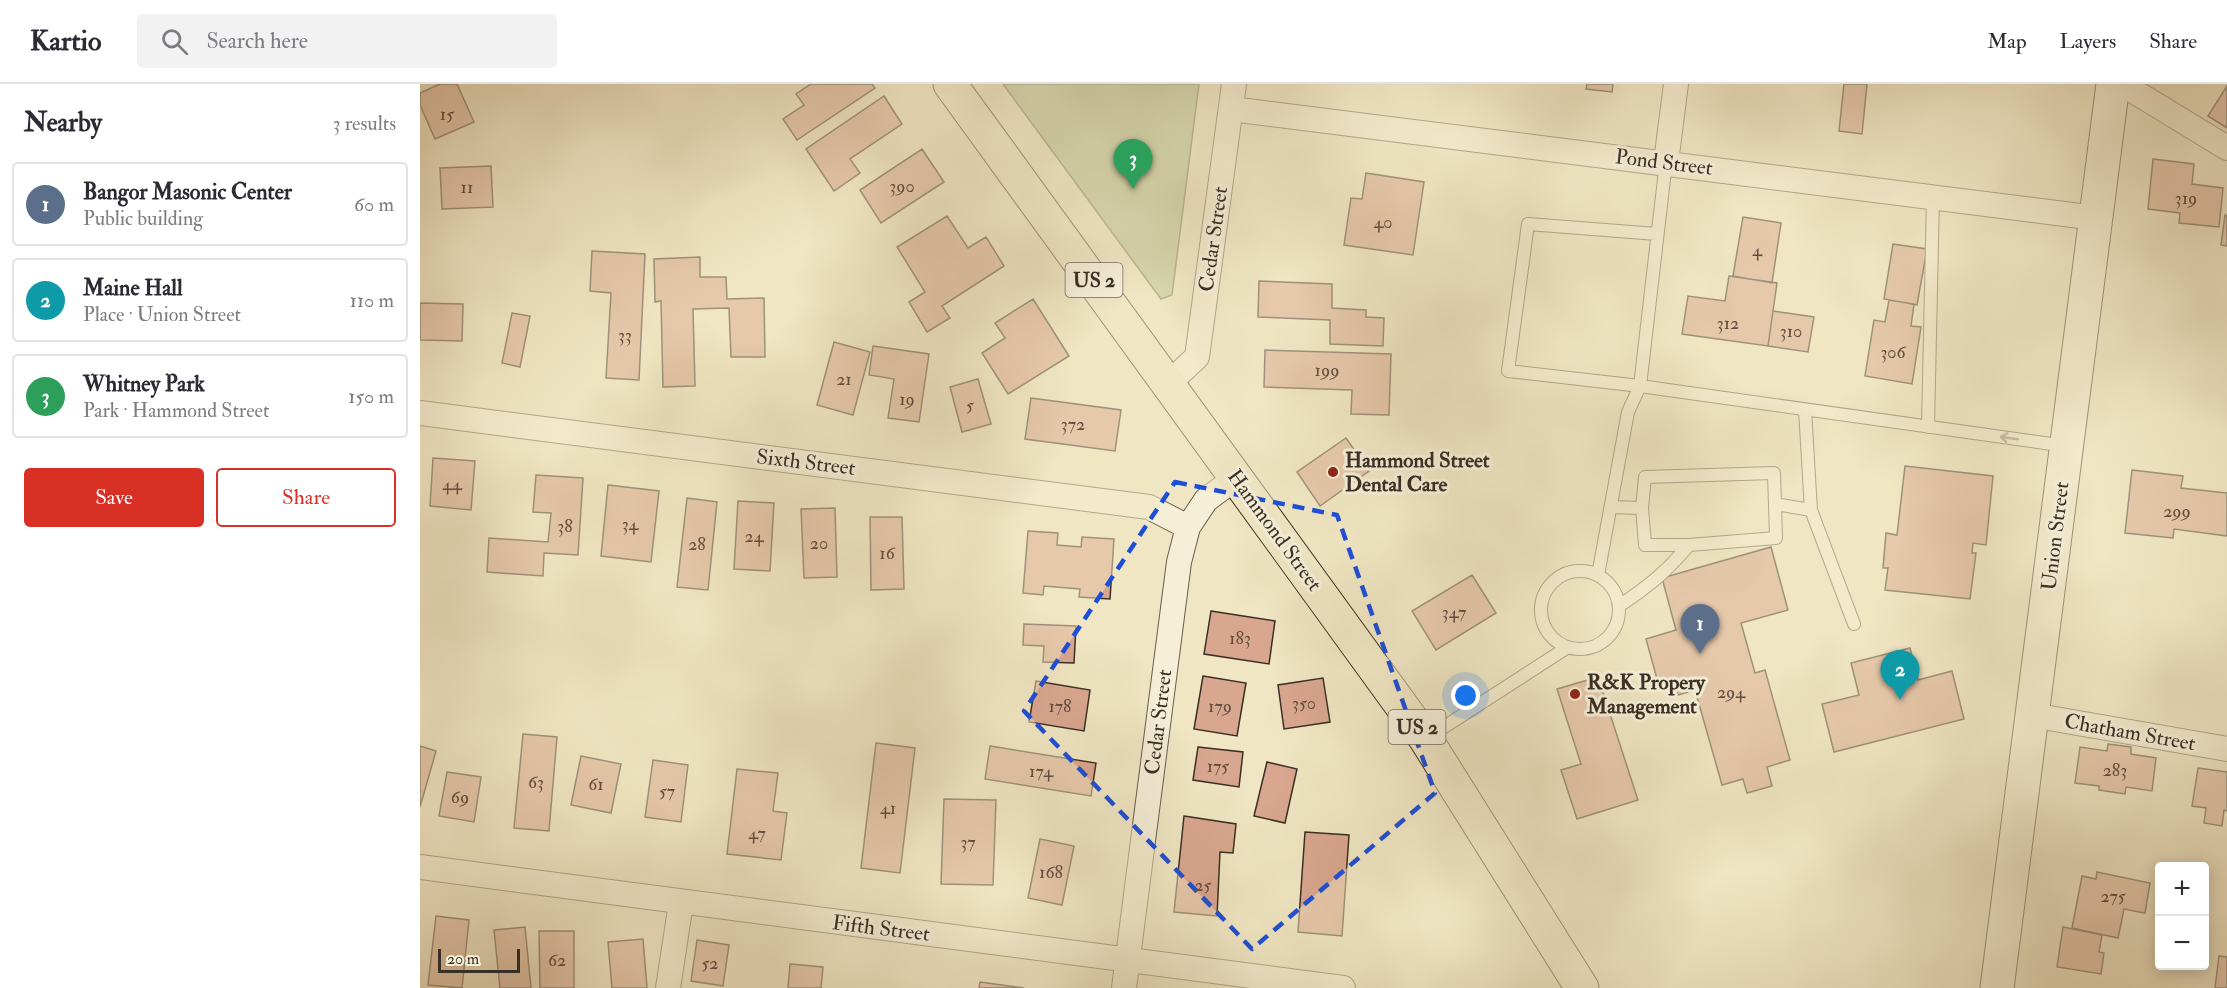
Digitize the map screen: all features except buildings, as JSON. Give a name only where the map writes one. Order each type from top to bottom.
[{"type":"main road","name":"Hammond Street","points":[[950,84],[1425,738],[1582,988]]},
{"type":"main road","name":"Union Street","points":[[1997,988],[2113,84]]},
{"type":"street","name":"Cedar Street","points":[[1169,383],[1197,357],[1234,84]]},
{"type":"street","points":[[1666,162],[1676,84]]},
{"type":"street","points":[[2122,84],[2227,148]]},
{"type":"street","name":"Pond Street","points":[[1231,109],[1666,162],[2096,218]]},
{"type":"street","name":"Sixth Street","points":[[420,413],[1149,507],[1188,527]]},
{"type":"street","name":"Cedar Street","points":[[1124,988],[1179,562],[1188,527],[1206,500],[1237,477]]},
{"type":"street","name":"Chatham Street","points":[[2032,715],[2227,749]]},
{"type":"street","name":"Fifth Street","points":[[420,867],[1343,988]]},
{"type":"street","points":[[668,988],[681,903]]},
{"type":"lane","points":[[1598,574],[1628,412],[1640,387],[1666,162]]},
{"type":"lane","points":[[1928,427],[1933,196]]},
{"type":"lane","points":[[1657,234],[1528,224],[1508,370],[2067,446]]},
{"type":"lane","points":[[1805,410],[1810,510],[1854,624]]},
{"type":"lane","points":[[1774,473],[1776,538],[1689,545],[1645,545],[1642,508],[1645,477],[1774,473]]},
{"type":"lane","points":[[1775,504],[1810,510]]},
{"type":"lane","points":[[1611,507],[1642,508]]},
{"type":"lane","points":[[1619,606],[1650,586],[1667,571],[1689,545]]},
{"type":"lane","points":[[1586,570],[1598,574],[1616,593],[1619,606],[1618,618],[1613,630],[1605,640],[1594,647],[1569,648],[1557,642],[1545,626],[1540,607],[1543,595],[1550,583],[1566,573],[1586,570]]},
{"type":"lane","points":[[1425,738],[1569,648]]},
{"type":"highlighted area","points":[[1175,482],[1337,515],[1435,793],[1252,949],[1024,711]]},
{"type":"green space","points":[[1003,84],[1199,84],[1172,295],[1161,299]]},
{"type":"place","name":"Whitney Park","points":[[1133,189]]},
{"type":"place","name":"Hammond Street Dental Care","points":[[1333,472]]},
{"type":"place","name":"Bangor Masonic Center","points":[[1700,654]]},
{"type":"place","name":"R&K Propery Management","points":[[1575,694]]},
{"type":"place","name":"Maine Hall","points":[[1900,700]]}]
